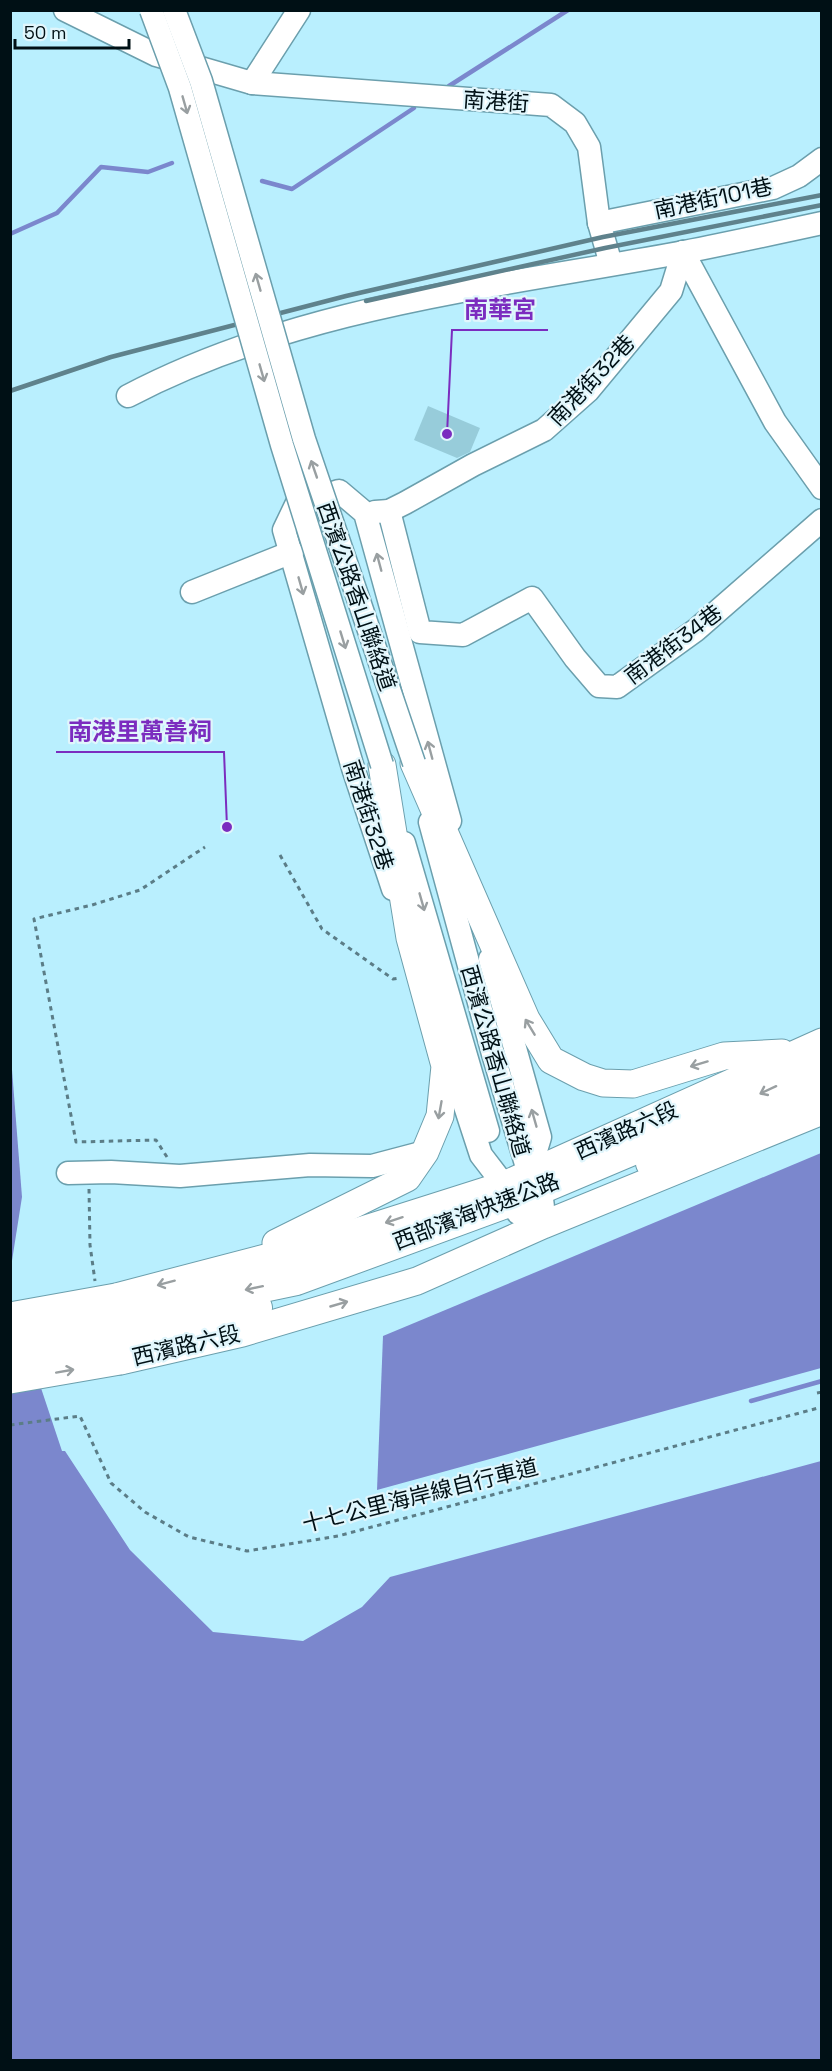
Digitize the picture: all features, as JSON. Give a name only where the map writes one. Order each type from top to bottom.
[{"type":"highway","name":"西部濱海快速公路","points":[[527,1198],[701,1120],[814,1053]]},
{"type":"highway","name":"西部濱海快速公路","points":[[118,1329],[296,1279],[527,1198],[711,1141],[822,1091]]},
{"type":"highway","points":[[10,1335],[118,1329]]},
{"type":"highway","points":[[10,1360],[118,1329]]},
{"type":"main road","points":[[414,763],[526,1019],[551,1060],[584,1077],[603,1083],[633,1084],[724,1056],[814,1053]]},
{"type":"main road","points":[[197,1275],[291,1236],[407,1178],[425,1152],[440,1116],[445,1066],[410,938],[382,765]]},
{"type":"main road","name":"西濱路六段","points":[[118,1329],[197,1275],[315,1245],[527,1198],[822,1112]]},
{"type":"main road","name":"西濱路六段","points":[[118,1329],[242,1333],[417,1281],[527,1198]]},
{"type":"main road","points":[[10,1316],[118,1329]]},
{"type":"main road","points":[[10,1380],[118,1329]]},
{"type":"street","name":"南港街","points":[[65,10],[156,55],[252,83],[551,105],[575,123],[589,147],[599,223],[611,264]]},
{"type":"street","name":"西濱公路香山聯絡道","points":[[151,10],[180,88],[282,445],[382,765],[527,1198]]},
{"type":"street","name":"西濱公路香山聯絡道","points":[[174,10],[201,81],[304,439],[414,763],[493,1054],[527,1198]]},
{"type":"street","points":[[252,83],[299,10]]},
{"type":"street","name":"南港街101巷","points":[[599,223],[773,188],[799,176],[822,159]]},
{"type":"street","points":[[128,396],[181,369],[323,322],[492,284],[683,252],[822,223]]},
{"type":"street","points":[[683,252],[775,422],[822,488]]},
{"type":"street","name":"南港街32巷","points":[[527,1198],[480,1155],[353,768],[284,530],[296,505],[339,491],[365,513],[389,511],[473,465],[544,430],[588,391],[671,291],[683,252]]},
{"type":"street","name":"南港街34巷","points":[[389,511],[420,632],[463,635],[532,598],[575,658],[599,686],[617,687],[696,630],[822,520]]},
{"type":"street","points":[[365,513],[540,1137],[527,1198]]},
{"type":"street","points":[[192,592],[292,552]]},
{"type":"street","points":[[68,1173],[111,1172],[180,1176],[310,1165],[372,1166],[425,1152]]},
{"type":"path","points":[[180,1176],[156,1140],[76,1142],[34,919],[92,905],[140,890],[205,847]]},
{"type":"path","points":[[280,855],[322,929],[393,979],[419,975]]},
{"type":"path","name":"十七公里海岸線自行車道","points":[[10,1425],[80,1416],[111,1483],[145,1512],[189,1537],[247,1551],[339,1536],[822,1407]]},
{"type":"water","points":[[11,1057],[22,1197],[10,1267]]},
{"type":"water","points":[[821,1153],[821,1368],[377,1490],[383,1336]]},
{"type":"water","points":[[10,1295],[62,1451],[65,1451],[130,1550],[213,1632],[303,1641],[362,1607],[390,1577],[821,1461],[821,2060],[11,2060]]},
{"type":"building","points":[[428,406],[480,428],[470,452],[457,458],[414,440]]},
{"type":"waterway","points":[[449,86],[568,10]]},
{"type":"waterway","points":[[262,181],[292,189],[414,108]]},
{"type":"waterway","points":[[10,234],[57,213],[101,167],[148,172],[172,163]]},
{"type":"waterway","points":[[751,1401],[822,1381]]},
{"type":"railway","points":[[10,391],[111,357],[346,296],[603,237],[822,195]]},
{"type":"railway","points":[[366,301],[605,248],[822,205]]},
{"type":"place","name":"南華宮","points":[[447,434]]},
{"type":"place","name":"南港里萬善祠","points":[[227,827]]}]
